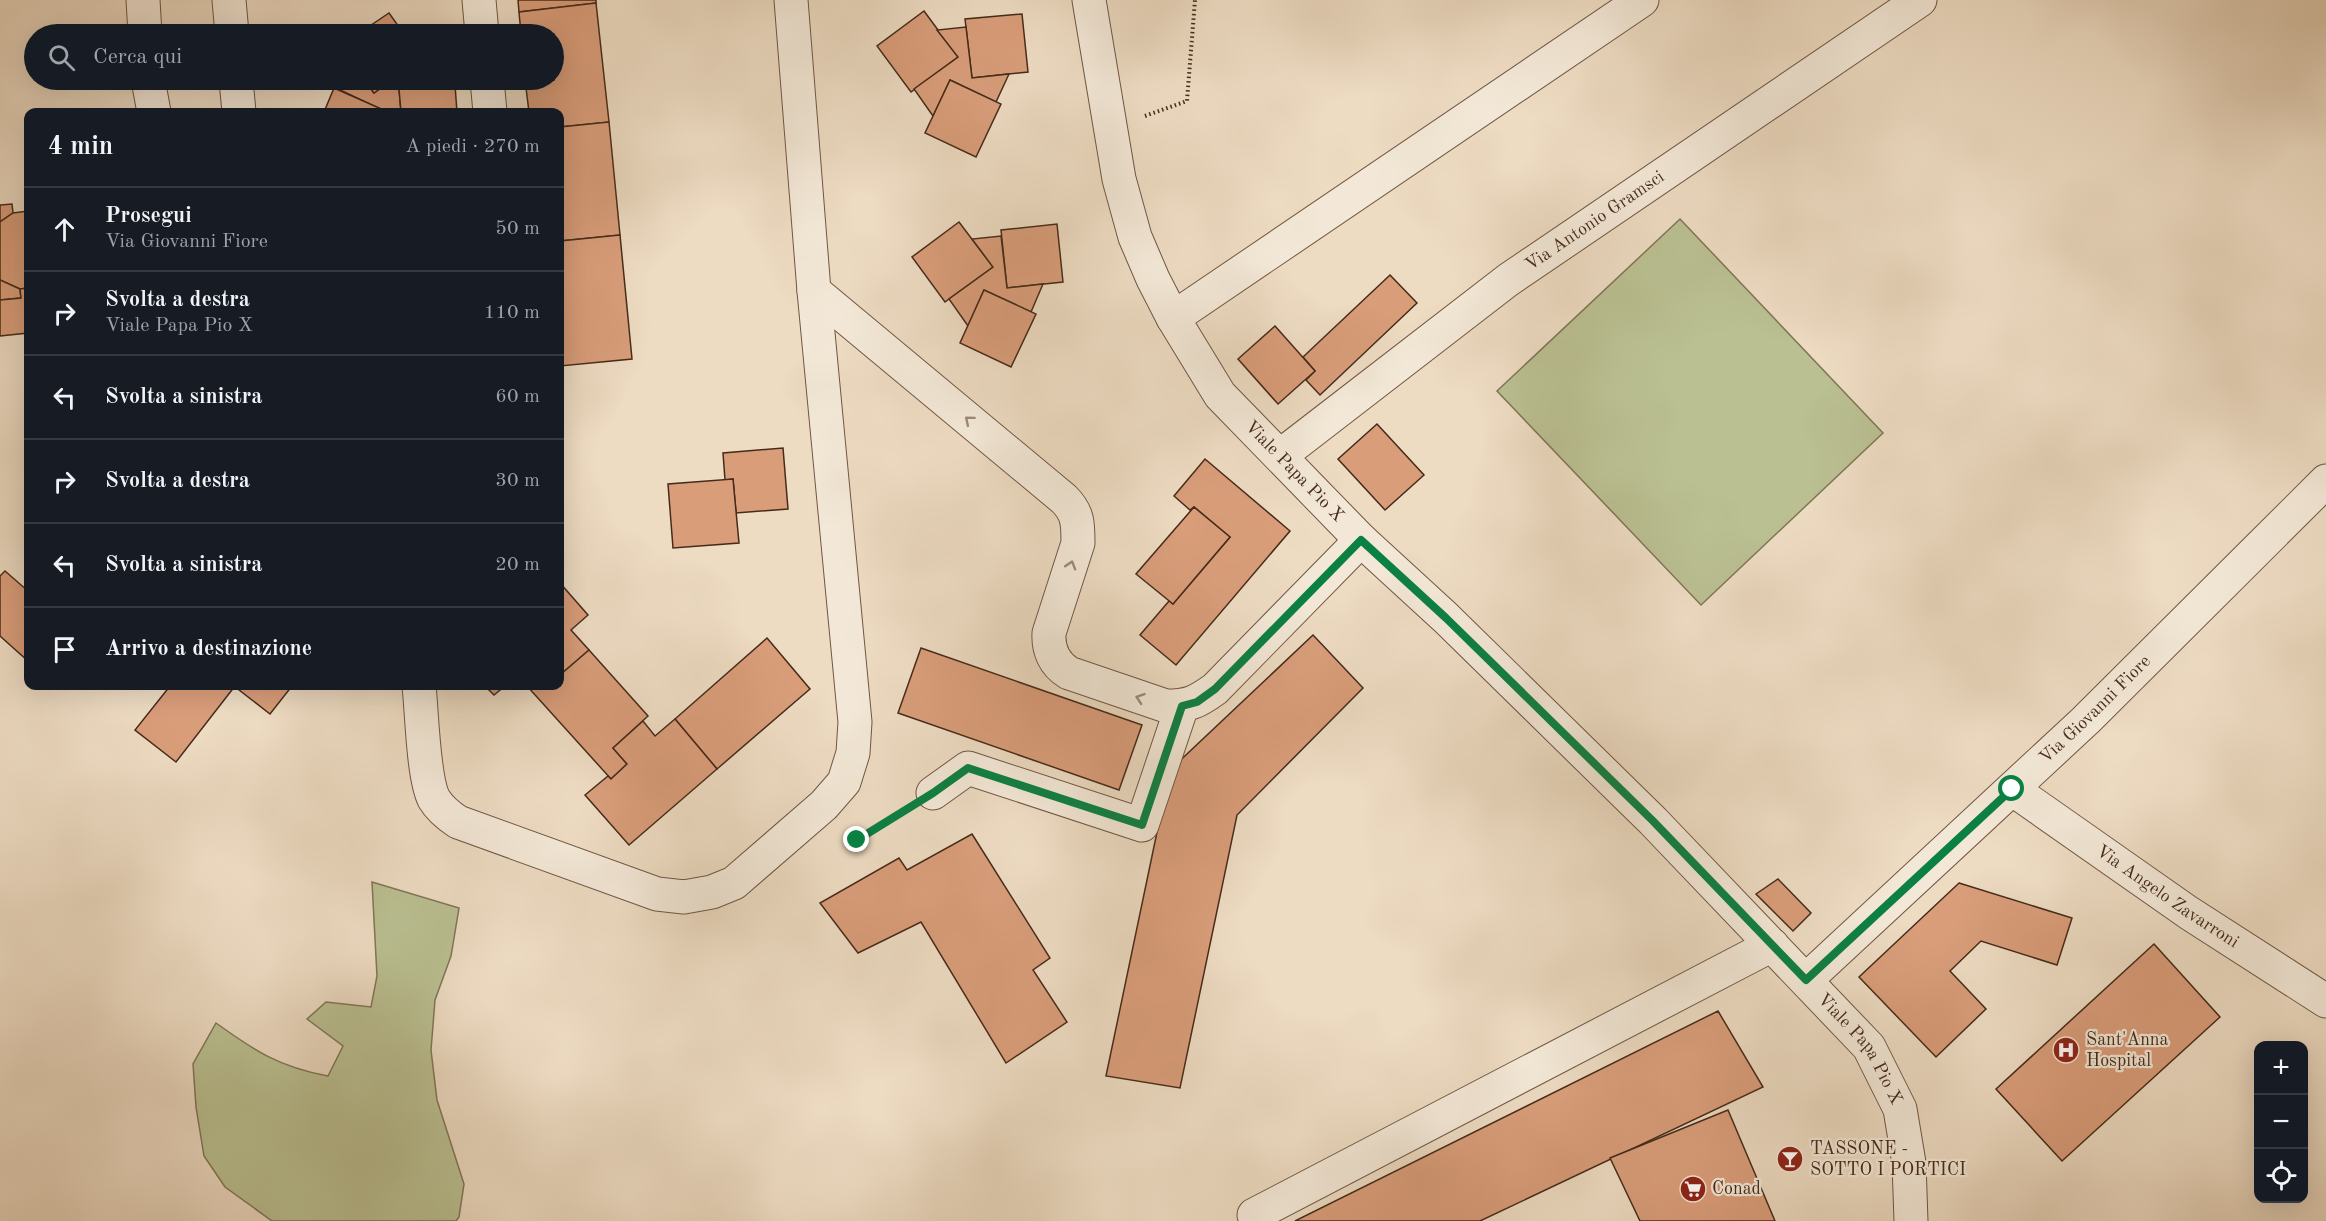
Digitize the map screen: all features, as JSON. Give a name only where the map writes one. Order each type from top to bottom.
[{"type":"street","points":[[143,0],[144,24]]},
{"type":"street","points":[[229,0],[231,24]]},
{"type":"street","points":[[479,0],[481,24]]},
{"type":"street","points":[[419,690],[428,779],[434,798],[443,811],[458,822],[657,894],[684,897],[711,892],[734,883],[824,804],[843,782],[853,753],[855,722],[814,291],[791,0]]},
{"type":"street","name":"Viale Papa Pio X","points":[[1089,0],[1119,179],[1135,237],[1173,318],[1220,394],[1361,540],[1446,618],[1620,788],[1869,1047],[1900,1109],[1909,1163],[1911,1221]]},
{"type":"street","points":[[1173,318],[1642,0]]},
{"type":"street","name":"Via Antonio Gramsci","points":[[1281,456],[1508,280],[1920,0]]},
{"type":"street","points":[[150,90],[153,108]]},
{"type":"street","points":[[237,90],[239,108]]},
{"type":"street","points":[[488,90],[490,108]]},
{"type":"street","points":[[814,291],[1064,499],[1074,510],[1078,528],[1078,543],[1049,633],[1049,645],[1060,668],[1069,673],[1166,706],[1182,706],[1197,702],[1215,689],[1361,540]]},
{"type":"street","name":"Via Giovanni Fiore","points":[[1806,980],[2086,720],[2326,481]]},
{"type":"street","points":[[933,793],[968,768],[1142,825],[1182,706]]},
{"type":"street","name":"Via Angelo Zavarroni","points":[[2012,789],[2189,913],[2326,1002]]},
{"type":"street","points":[[1254,1215],[1772,945]]},
{"type":"path","points":[[1110,128],[1187,101],[1195,0]]},
{"type":"path","points":[[824,804],[857,840],[933,793]]},
{"type":"green space","points":[[1680,219],[1883,433],[1701,605],[1497,391]]},
{"type":"green space","points":[[372,882],[459,908],[451,956],[435,1000],[431,1050],[437,1100],[464,1184],[459,1217],[456,1221],[272,1221],[225,1187],[204,1156],[196,1107],[193,1064],[216,1023],[268,1057],[295,1068],[328,1076],[343,1046],[307,1019],[326,1002],[371,1007],[377,976]]},
{"type":"building","points":[[518,0],[596,0],[596,3],[519,12]]},
{"type":"building","points":[[596,3],[609,122],[564,127],[564,108],[528,108],[526,90],[564,90],[564,24],[520,24],[519,12]]},
{"type":"building","points":[[924,11],[958,57],[911,92],[877,46]]},
{"type":"building","points":[[389,13],[397,24],[373,24]]},
{"type":"building","points":[[1022,14],[1028,72],[972,78],[965,19]]},
{"type":"building","points":[[966,27],[972,78],[1009,74],[996,102],[950,80],[933,116],[914,89],[958,57],[937,30]]},
{"type":"building","points":[[950,80],[1001,104],[976,157],[925,133]]},
{"type":"building","points":[[333,90],[339,90],[379,108],[326,108]]},
{"type":"building","points":[[340,90],[372,90],[374,93],[378,90],[399,90],[401,108],[378,108]]},
{"type":"building","points":[[399,90],[455,90],[457,108],[401,108]]},
{"type":"building","points":[[609,122],[620,235],[564,241],[564,127]]},
{"type":"building","points":[[12,204],[13,213],[0,222],[0,205]]},
{"type":"building","points":[[24,212],[24,288],[20,289],[0,280],[0,222],[13,213]]},
{"type":"building","points":[[959,222],[993,267],[945,302],[912,257]]},
{"type":"building","points":[[1057,224],[1063,282],[1007,288],[1001,230]]},
{"type":"building","points":[[620,235],[632,359],[564,366],[564,241]]},
{"type":"building","points":[[1001,236],[1007,288],[1043,284],[1031,312],[984,290],[968,326],[949,299],[993,267],[972,239]]},
{"type":"building","points":[[1390,275],[1417,303],[1320,395],[1306,380],[1315,371],[1303,357]]},
{"type":"building","points":[[0,280],[20,289],[21,298],[0,300]]},
{"type":"building","points":[[24,288],[24,333],[0,336],[0,300],[21,298],[20,289]]},
{"type":"building","points":[[984,290],[1036,314],[1011,367],[960,343]]},
{"type":"building","points":[[1275,326],[1315,371],[1278,404],[1238,359]]},
{"type":"building","points":[[1377,424],[1424,475],[1385,510],[1338,459]]},
{"type":"building","points":[[783,448],[788,509],[736,513],[733,479],[725,480],[723,453]]},
{"type":"building","points":[[1205,459],[1290,531],[1176,665],[1140,635],[1169,601],[1173,604],[1230,537],[1194,507],[1190,510],[1174,496]]},
{"type":"building","points":[[733,479],[739,543],[673,548],[668,484]]},
{"type":"building","points":[[1194,507],[1230,537],[1173,604],[1136,574]]},
{"type":"building","points":[[5,571],[24,588],[24,657],[0,636],[0,576]]},
{"type":"building","points":[[564,588],[588,615],[571,630],[589,650],[564,672]]},
{"type":"building","points":[[1313,635],[1363,688],[1237,815],[1180,1088],[1106,1076],[1170,770]]},
{"type":"building","points":[[767,638],[810,689],[717,769],[675,719]]},
{"type":"building","points":[[921,648],[1142,725],[1119,790],[898,713]]},
{"type":"building","points":[[589,650],[648,716],[613,748],[627,764],[611,779],[531,690],[564,690],[564,672]]},
{"type":"building","points":[[167,690],[232,690],[176,762],[135,730]]},
{"type":"building","points":[[239,690],[289,690],[270,714]]},
{"type":"building","points":[[489,690],[500,690],[494,695]]},
{"type":"building","points":[[675,719],[717,769],[629,845],[585,795],[608,776],[611,779],[627,764],[613,748],[643,721],[655,736]]},
{"type":"building","points":[[972,834],[1050,958],[1033,970],[1067,1022],[1006,1063],[921,922],[858,953],[820,903],[899,858],[907,870]]},
{"type":"building","points":[[1778,879],[1811,913],[1793,931],[1756,894]]},
{"type":"building","points":[[1959,883],[2072,918],[2057,965],[1981,941],[1950,971],[1986,1009],[1936,1057],[1859,977]]},
{"type":"building","points":[[2154,944],[2220,1017],[2062,1161],[1996,1089]]},
{"type":"building","points":[[1718,1011],[1763,1087],[1480,1221],[1295,1221]]},
{"type":"building","name":"Conad","points":[[1728,1110],[1775,1221],[1640,1221],[1610,1158]]},
{"type":"place","name":"Sant'Anna Hospital","points":[[2066,1050]]},
{"type":"place","name":"TASSONE - SOTTO I PORTICI","points":[[1790,1159]]},
{"type":"place","name":"Conad","points":[[1693,1189]]},
{"type":"route","points":[[857,840],[933,793],[968,768],[1142,825],[1182,706],[1197,702],[1215,689],[1361,540],[1446,618],[1653,821],[1806,980],[2012,789]]}]
